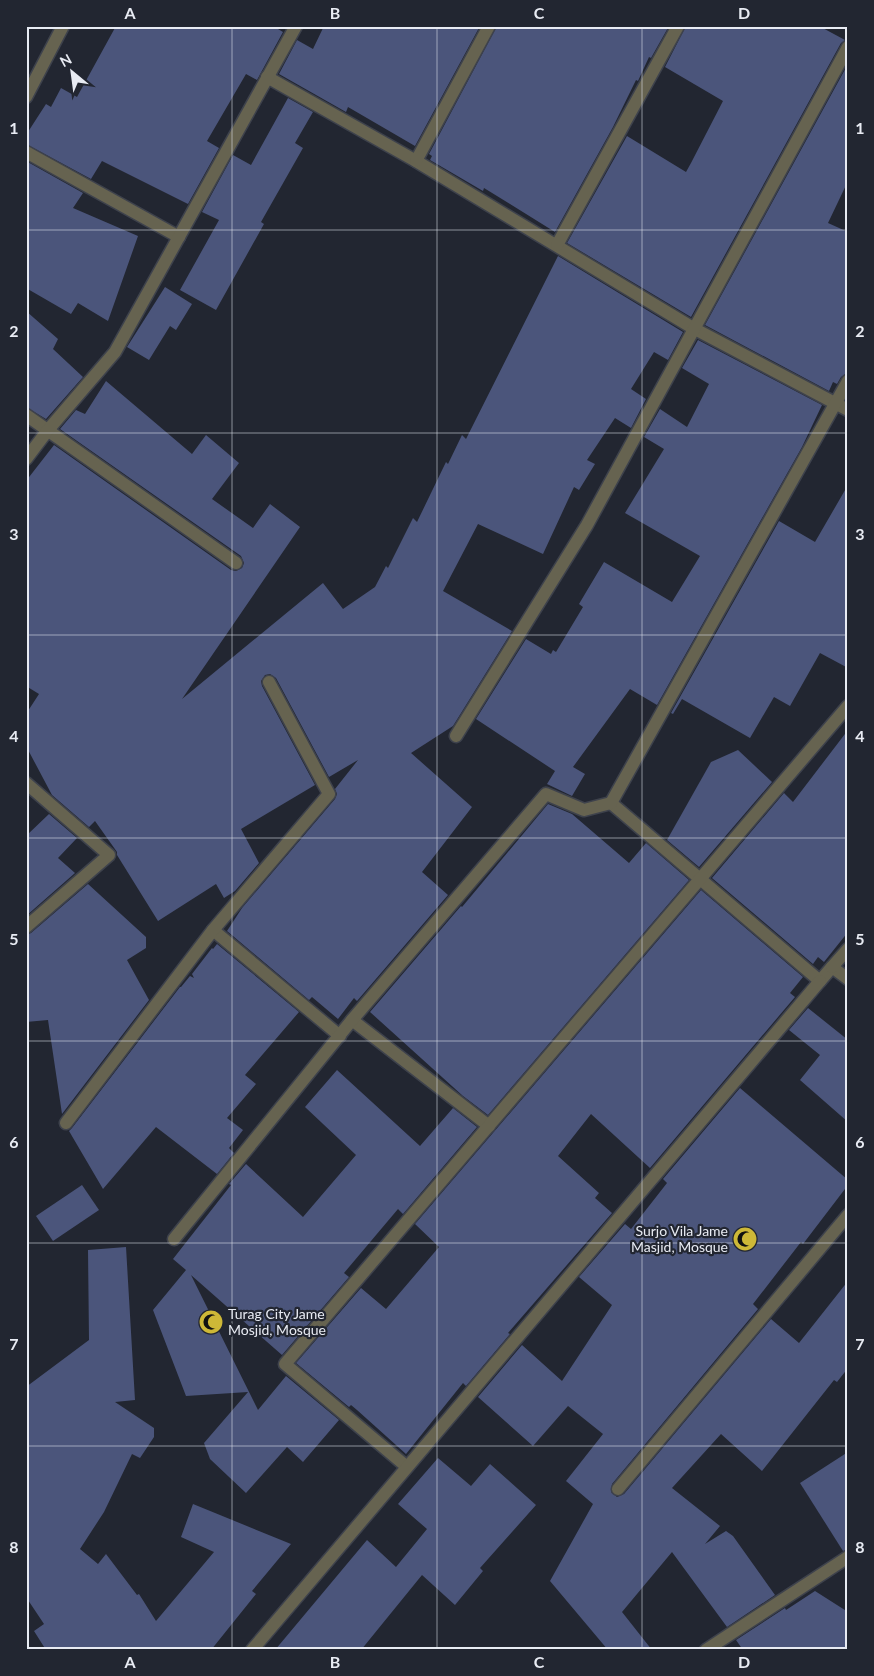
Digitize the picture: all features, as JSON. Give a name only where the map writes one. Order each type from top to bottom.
[{"type":"street","points":[[26,97],[63,26]]},
{"type":"street","points":[[26,459],[48,430],[116,352],[296,26]]},
{"type":"street","points":[[416,161],[489,26]]},
{"type":"street","points":[[557,245],[678,26]]},
{"type":"street","points":[[456,736],[586,525],[848,47]]},
{"type":"street","points":[[267,77],[416,161],[693,328],[848,410]]},
{"type":"street","points":[[26,152],[179,236]]},
{"type":"street","points":[[174,1239],[352,1020],[546,794],[584,810],[612,802],[848,381]]},
{"type":"street","points":[[26,415],[236,563]]},
{"type":"street","points":[[66,1123],[213,930],[329,794],[269,682]]},
{"type":"street","points":[[407,1467],[286,1364],[848,706]]},
{"type":"street","points":[[26,783],[109,855],[26,926]]},
{"type":"street","points":[[612,802],[820,982]]},
{"type":"street","points":[[213,930],[340,1036]]},
{"type":"street","points":[[252,1650],[848,949]]},
{"type":"street","points":[[832,967],[848,979]]},
{"type":"street","points":[[352,1020],[489,1126]]},
{"type":"street","points":[[618,1489],[848,1215]]},
{"type":"street","points":[[714,1648],[848,1557]]},
{"type":"building","points":[[116,26],[273,26],[283,32],[257,80],[246,74],[207,141],[219,148],[188,204],[102,161],[91,179],[26,144],[26,135],[46,104],[51,107],[61,88],[77,97]]},
{"type":"building","points":[[324,26],[480,26],[415,146],[348,107],[346,112],[279,74],[297,40],[313,49]]},
{"type":"building","points":[[497,26],[669,26],[651,58],[649,57],[638,81],[636,80],[613,127],[555,232],[484,188],[483,191],[430,160],[432,156],[429,154]]},
{"type":"building","points":[[686,26],[819,26],[845,40],[841,43],[691,317],[567,243],[627,136],[686,172],[691,163],[723,101],[665,67]]},
{"type":"building","points":[[848,64],[848,181],[828,223],[848,232],[848,372],[841,377],[837,384],[833,382],[829,391],[705,325]]},
{"type":"building","points":[[288,98],[313,112],[295,143],[303,148],[261,222],[264,224],[216,310],[180,290],[219,220],[202,212],[233,155],[251,165]]},
{"type":"building","points":[[26,161],[83,193],[73,208],[138,236],[108,321],[78,303],[71,314],[26,288]]},
{"type":"building","points":[[558,256],[683,332],[668,360],[654,352],[631,389],[646,399],[631,428],[615,418],[587,460],[595,464],[579,490],[574,487],[543,554],[478,524],[443,591],[512,631],[453,726],[411,753],[472,807],[422,872],[448,895],[357,1001],[354,998],[338,1019],[312,997],[309,1000],[227,931],[242,908],[335,799],[337,794],[335,789],[358,760],[329,777],[276,678],[270,674],[265,675],[261,681],[262,686],[315,785],[241,829],[259,863],[235,891],[224,898],[216,884],[158,921],[117,855],[117,852],[95,821],[89,827],[52,795],[26,746],[26,714],[39,694],[26,686],[26,481],[54,445],[231,570],[236,571],[242,568],[244,563],[241,556],[60,429],[76,410],[85,414],[106,381],[192,454],[206,435],[239,463],[212,499],[253,528],[270,504],[300,527],[182,699],[323,583],[343,609],[375,587],[386,566],[388,568],[413,518],[417,522],[446,462],[448,464],[462,435],[466,439]]},
{"type":"building","points":[[165,287],[192,304],[176,330],[170,326],[149,360],[127,347]]},
{"type":"building","points":[[26,311],[58,339],[53,349],[83,377],[46,419],[26,407]]},
{"type":"building","points":[[698,340],[822,405],[802,447],[657,705],[630,689],[573,767],[585,774],[572,796],[547,784],[555,771],[476,719],[526,639],[551,654],[553,650],[556,652],[583,607],[579,604],[604,562],[672,602],[700,556],[625,513],[664,449],[644,437],[660,409],[687,427],[709,384],[682,368]]},
{"type":"building","points":[[848,485],[848,668],[820,653],[790,706],[774,697],[750,738],[682,699],[673,714],[671,713],[779,521],[815,542]]},
{"type":"building","points":[[848,730],[848,932],[824,962],[818,957],[813,964],[712,878],[784,793],[793,802]]},
{"type":"building","points":[[738,750],[772,782],[699,867],[667,840],[711,762]]},
{"type":"building","points":[[548,804],[572,814],[629,863],[646,843],[689,880],[488,1115],[463,1096],[370,1012],[462,907]]},
{"type":"building","points":[[49,814],[77,838],[58,858],[75,873],[26,916],[26,836]]},
{"type":"building","points":[[88,884],[146,937],[146,948],[127,960],[149,1000],[62,1114],[48,1020],[26,1022],[26,935],[31,933]]},
{"type":"building","points":[[701,890],[803,977],[790,993],[795,997],[650,1168],[591,1114],[558,1156],[599,1193],[595,1198],[612,1213],[508,1333],[510,1334],[466,1386],[463,1383],[406,1454],[351,1405],[349,1407],[296,1363],[361,1288],[386,1309],[439,1247],[415,1224]]},
{"type":"building","points":[[217,944],[299,1012],[245,1075],[256,1084],[227,1118],[243,1130],[229,1148],[234,1153],[217,1174],[156,1127],[103,1189],[69,1131],[180,987],[190,976],[194,978],[192,974]]},
{"type":"building","points":[[808,1008],[848,1040],[848,1122],[800,1080],[820,1055],[789,1030]]},
{"type":"building","points":[[337,1070],[420,1146],[453,1108],[477,1127],[403,1214],[398,1209],[344,1273],[349,1277],[282,1355],[191,1275],[258,1410],[286,1376],[339,1420],[303,1462],[287,1447],[246,1493],[210,1459],[204,1443],[248,1392],[186,1396],[153,1310],[186,1270],[173,1259],[246,1164],[303,1217],[356,1155],[305,1107]]},
{"type":"building","points":[[740,1088],[848,1180],[848,1185],[803,1244],[801,1242],[753,1304],[758,1309],[612,1484],[611,1492],[617,1497],[624,1494],[771,1319],[799,1343],[848,1281],[848,1368],[837,1382],[834,1380],[762,1471],[721,1434],[672,1488],[720,1526],[705,1544],[726,1531],[733,1536],[775,1595],[727,1627],[672,1552],[622,1612],[652,1650],[608,1650],[550,1581],[593,1504],[566,1481],[603,1434],[568,1406],[533,1446],[478,1397],[522,1345],[562,1381],[612,1305],[579,1277],[625,1224],[631,1229],[667,1183],[663,1179]]},
{"type":"building","points":[[82,1185],[99,1210],[53,1241],[36,1216]]},
{"type":"building","points":[[126,1247],[135,1400],[115,1402],[154,1428],[154,1437],[140,1458],[132,1454],[104,1512],[80,1549],[98,1564],[106,1554],[137,1595],[139,1594],[156,1621],[214,1552],[181,1537],[193,1504],[291,1544],[252,1591],[256,1594],[211,1650],[46,1650],[34,1631],[44,1624],[26,1597],[26,1387],[89,1340],[88,1250]]},
{"type":"building","points":[[848,1452],[848,1549],[843,1551],[800,1483]]},
{"type":"building","points":[[438,1458],[471,1486],[490,1464],[536,1505],[480,1568],[483,1571],[455,1605],[422,1575],[361,1650],[275,1650],[367,1540],[396,1567],[427,1529],[398,1504]]},
{"type":"building","points":[[815,1591],[848,1612],[848,1650],[743,1650],[736,1640]]},
{"type":"place","name":"Surjo Vila Jame Masjid, Mosque","points":[[745,1239]]},
{"type":"place","name":"Turag City Jame Mosjid, Mosque","points":[[211,1322]]}]
